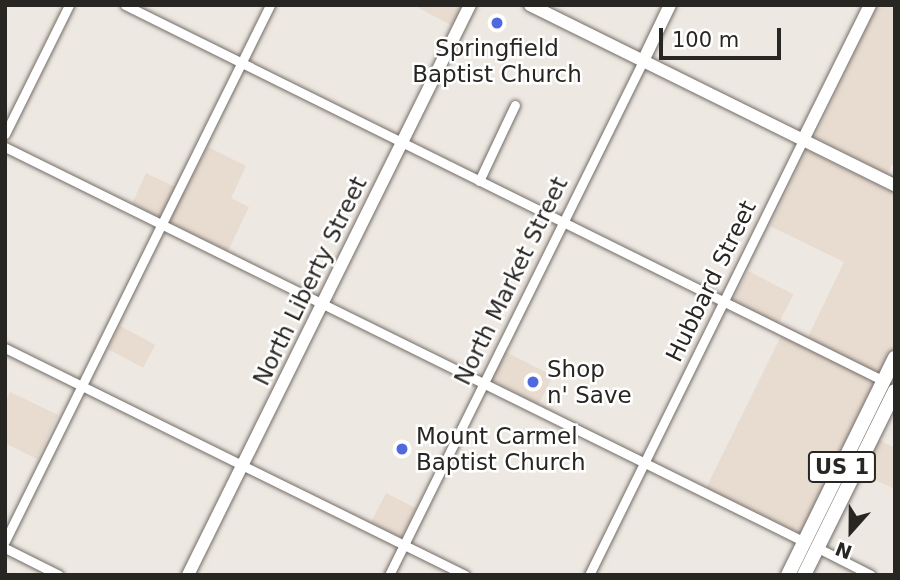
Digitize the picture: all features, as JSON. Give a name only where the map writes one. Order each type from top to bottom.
[{"type":"main road","name":"US 1","points":[[804,575],[811,545],[895,358]]},
{"type":"main road","name":"US 1","points":[[788,575],[811,545],[895,391]]},
{"type":"street","points":[[5,134],[69,5]]},
{"type":"street","points":[[125,5],[884,381]]},
{"type":"street","points":[[5,541],[270,5]]},
{"type":"street","name":"North Liberty Street","points":[[188,575],[470,5]]},
{"type":"street","points":[[530,5],[895,185]]},
{"type":"street","name":"North Market Street","points":[[389,575],[670,5]]},
{"type":"street","name":"Hubbard Street","points":[[589,575],[870,5]]},
{"type":"street","points":[[479,181],[515,105]]},
{"type":"street","points":[[5,147],[871,575]]},
{"type":"street","points":[[5,348],[465,575]]},
{"type":"street","points":[[5,548],[59,575]]},
{"type":"shaded area","points":[[413,5],[463,5],[453,26]]},
{"type":"shaded area","points":[[878,5],[895,5],[895,160],[887,174],[815,137]]},
{"type":"shaded area","points":[[208,147],[246,166],[231,198],[249,207],[228,251],[132,204],[146,173],[185,192]]},
{"type":"shaded area","points":[[807,150],[895,194],[895,350],[803,535],[706,488],[786,326],[808,337],[844,262],[770,226]]},
{"type":"shaded area","points":[[748,271],[793,294],[778,324],[733,300]]},
{"type":"shaded area","points":[[120,326],[155,345],[143,368],[108,349]]},
{"type":"shaded area","points":[[504,351],[553,376],[538,404],[489,380]]},
{"type":"shaded area","points":[[10,392],[58,415],[37,459],[5,443],[5,403]]},
{"type":"shaded area","points":[[879,440],[895,448],[895,489],[862,474]]},
{"type":"shaded area","points":[[386,493],[416,508],[401,538],[371,522]]},
{"type":"place","name":"Springfield Baptist Church","points":[[497,23]]},
{"type":"place","name":"Shop n' Save","points":[[533,382]]},
{"type":"place","name":"Mount Carmel Baptist Church","points":[[402,449]]}]
